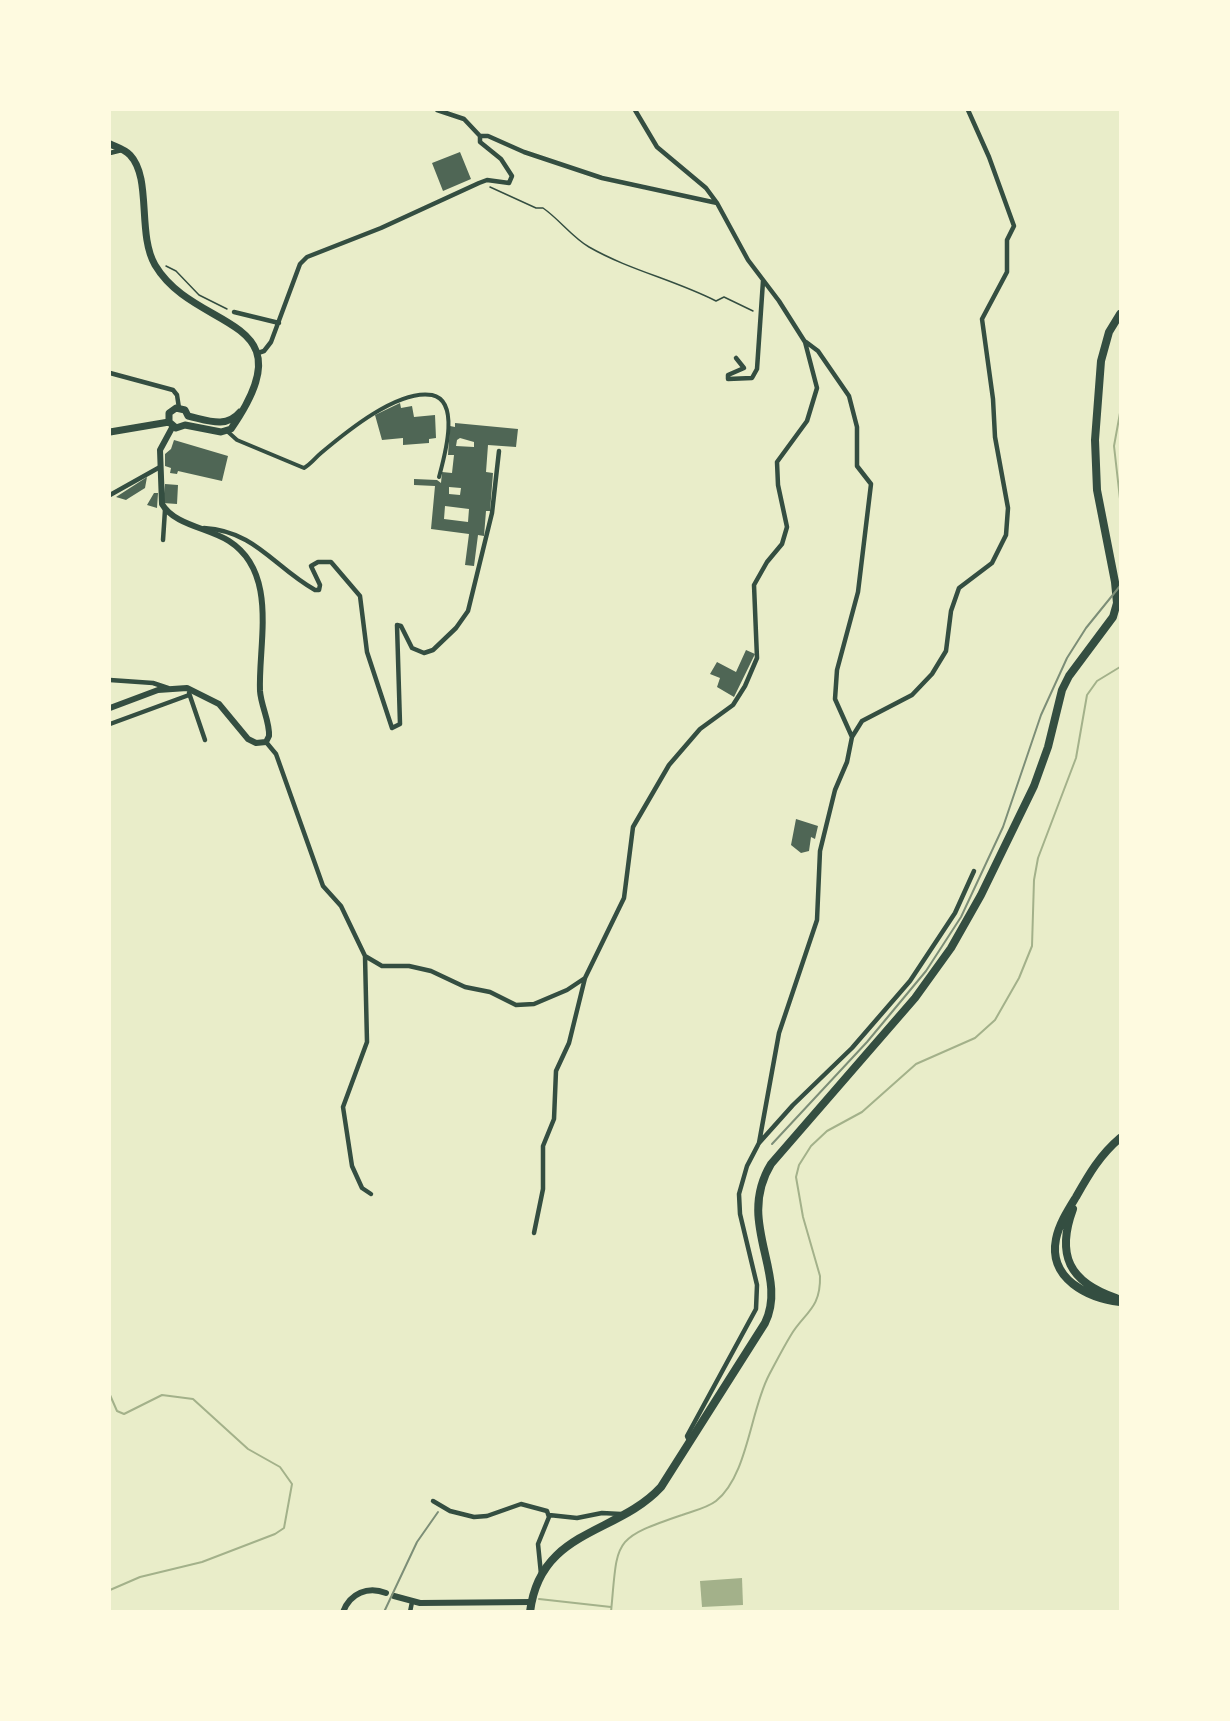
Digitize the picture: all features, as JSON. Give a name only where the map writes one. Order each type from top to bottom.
[{"type":"main road","points":[[110,144],[132,157],[138,169],[146,241],[156,266],[172,286],[186,297],[245,334],[258,353],[259,369],[242,410],[226,427],[217,432],[185,425],[179,428],[171,424],[110,432]]},
{"type":"main road","points":[[530,1611],[541,1574],[547,1564],[575,1540],[657,1491],[690,1443],[768,1317],[771,1292],[757,1212],[764,1175],[771,1164],[915,998],[951,948],[981,895],[1034,786],[1048,747],[1062,690],[1069,676],[1116,610],[1115,582],[1096,490],[1095,440],[1101,361],[1109,332],[1120,314]]},
{"type":"main road","points":[[171,424],[171,411],[179,408],[188,416],[226,427]]},
{"type":"main road","points":[[185,425],[188,416]]},
{"type":"main road","points":[[1120,1138],[1103,1153],[1081,1188],[1065,1235],[1067,1258],[1079,1279],[1090,1287],[1120,1301]]},
{"type":"street","points":[[258,353],[268,346],[279,323],[300,264],[316,253],[381,228],[487,180],[509,183],[512,176],[501,159],[480,142],[480,136],[464,119],[437,110]]},
{"type":"street","points":[[534,1233],[543,1189],[543,1146],[554,1119],[556,1071],[569,1043],[585,978],[624,898],[633,827],[669,765],[700,729],[733,705],[745,686],[757,658],[754,585],[759,574],[782,544],[787,527],[777,485],[777,462],[807,422],[816,394],[815,372],[805,342],[748,260],[717,203],[706,188],[657,147],[635,110]]},
{"type":"street","points":[[759,1143],[779,1034],[817,920],[820,851],[835,790],[847,762],[852,737],[862,721],[912,695],[932,674],[946,651],[951,611],[959,588],[992,563],[1006,535],[1008,508],[995,437],[993,399],[982,319],[1007,272],[1007,240],[1014,226],[989,157],[968,110]]},
{"type":"street","points":[[480,136],[488,136],[524,152],[602,178],[717,203]]},
{"type":"street","points":[[110,153],[122,150]]},
{"type":"street","points":[[736,358],[744,368],[728,375],[728,379],[748,379],[754,376],[763,280]]},
{"type":"street","points":[[234,312],[279,323]]},
{"type":"street","points":[[805,342],[818,351],[849,396],[857,426],[857,466],[871,484],[858,592],[837,670],[835,699],[852,737]]},
{"type":"street","points":[[110,373],[173,390],[177,395],[179,408]]},
{"type":"street","points":[[226,427],[237,440],[304,468],[377,412],[396,402],[423,394],[436,396],[443,399],[448,407],[446,452],[439,477]]},
{"type":"street","points":[[163,540],[165,510],[161,501],[160,450],[171,424]]},
{"type":"street","points":[[202,528],[243,537],[266,552],[291,576],[315,590],[319,590],[311,566],[318,562],[331,562],[360,596],[367,652],[392,728],[400,724],[397,625],[401,626],[412,648],[424,654],[434,650],[456,628],[468,611],[492,513],[499,451]]},
{"type":"street","points":[[110,495],[159,467]]},
{"type":"street","points":[[165,510],[236,546],[256,581],[264,627],[260,682],[269,732],[266,742]]},
{"type":"street","points":[[110,680],[153,683],[168,688],[187,688],[219,704],[248,739],[255,743],[266,742]]},
{"type":"street","points":[[110,708],[168,688]]},
{"type":"street","points":[[187,688],[205,740]]},
{"type":"street","points":[[110,724],[189,696]]},
{"type":"street","points":[[266,742],[276,754],[323,886],[341,906],[365,956],[367,1042],[343,1107],[352,1166],[362,1188],[370,1194]]},
{"type":"street","points":[[690,1443],[687,1436],[696,1417],[756,1310],[757,1285],[744,1238],[740,1194],[747,1166],[759,1143],[793,1105],[852,1048],[910,981],[955,913],[974,871]]},
{"type":"street","points":[[365,956],[382,966],[409,966],[431,971],[465,987],[490,992],[516,1005],[534,1004],[567,990],[585,978]]},
{"type":"street","points":[[433,1501],[450,1511],[474,1517],[487,1516],[520,1504],[547,1511],[549,1515],[577,1518],[603,1513],[621,1514]]},
{"type":"street","points":[[541,1574],[538,1544],[549,1515]]},
{"type":"street","points":[[343,1611],[349,1600],[360,1592],[373,1590],[386,1593]]},
{"type":"street","points":[[394,1596],[412,1602],[531,1602]]},
{"type":"street","points":[[410,1611],[412,1602]]},
{"type":"path","points":[[489,186],[536,208],[543,208],[595,250],[691,288],[716,301],[724,297],[761,316]]},
{"type":"path","points":[[156,266],[164,265],[172,269],[199,295],[234,312]]},
{"type":"shaded area","points":[[742,1578],[743,1605],[702,1607],[700,1581]]},
{"type":"building","points":[[460,152],[471,179],[443,191],[432,163]]},
{"type":"building","points":[[400,403],[401,408],[412,406],[414,417],[435,415],[436,438],[429,439],[429,443],[403,445],[403,438],[382,440],[375,415]]},
{"type":"building","points":[[455,423],[518,429],[516,447],[488,445],[486,472],[493,473],[490,511],[486,511],[484,536],[478,535],[474,566],[465,565],[469,534],[431,529],[435,486],[414,485],[414,479],[437,480],[441,483],[442,472],[452,473],[454,455],[448,455],[450,426],[455,427]],"holes":[[[460,438],[474,442],[474,447],[456,446]],[[449,487],[461,488],[460,495],[449,494]],[[445,506],[469,509],[468,522],[444,519]]]},
{"type":"building","points":[[174,440],[228,456],[222,481],[178,471],[177,474],[170,473],[171,468],[165,466],[165,454],[171,449]]},
{"type":"building","points":[[147,477],[145,488],[126,500],[116,497]]},
{"type":"building","points":[[165,484],[178,485],[177,504],[163,503]]},
{"type":"building","points":[[154,493],[158,493],[157,508],[147,505]]},
{"type":"building","points":[[746,650],[755,654],[734,697],[717,687],[720,678],[710,674],[717,662],[736,672]]},
{"type":"building","points":[[796,819],[818,826],[815,839],[811,837],[809,851],[801,853],[791,845]]},
{"type":"waterway","points":[[1120,413],[1114,446],[1120,499]]},
{"type":"waterway","points":[[611,1612],[618,1556],[622,1546],[630,1537],[659,1523],[708,1506],[727,1490],[742,1459],[757,1406],[769,1375],[791,1335],[815,1303],[820,1287],[820,1276],[803,1217],[796,1177],[799,1165],[811,1146],[827,1131],[862,1112],[916,1064],[975,1038],[995,1020],[1019,978],[1032,946],[1034,880],[1038,858],[1076,758],[1087,695],[1097,681],[1120,667]]},
{"type":"waterway","points":[[110,1395],[117,1411],[124,1414],[162,1395],[193,1399],[248,1449],[280,1467],[292,1484],[284,1528],[275,1534],[202,1562],[140,1577],[110,1590]]},
{"type":"waterway","points":[[539,1599],[611,1607]]},
{"type":"railway","points":[[772,1144],[867,1042],[926,971],[961,917],[1003,827],[1041,715],[1067,658],[1086,628],[1120,586]]},
{"type":"railway","points":[[384,1612],[417,1542],[438,1512]]}]
